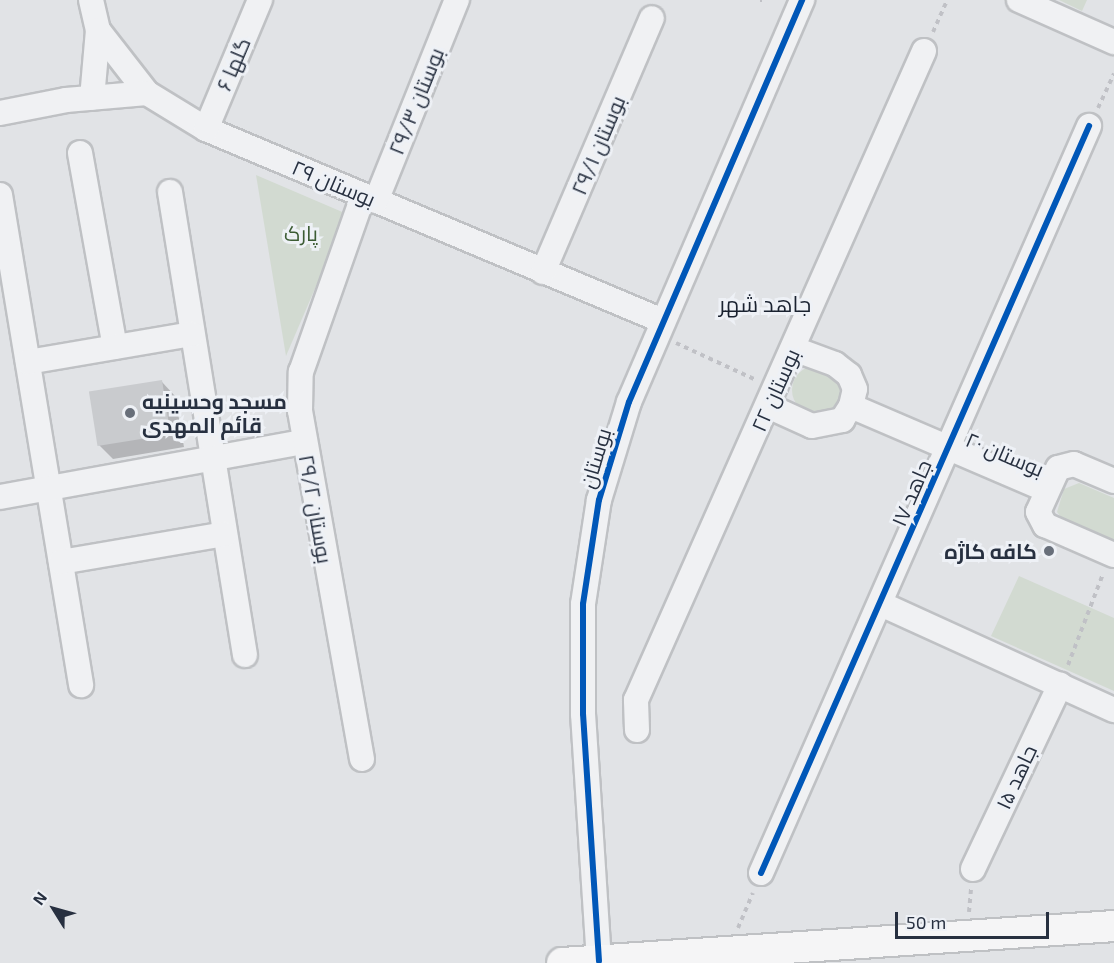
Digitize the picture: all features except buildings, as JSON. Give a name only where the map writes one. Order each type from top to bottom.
[{"type":"main road","points":[[562,963],[1114,926]]},
{"type":"street","name":"گلها ۶","points":[[206,129],[260,0]]},
{"type":"street","name":"بوستان ۲۹/۳","points":[[369,199],[457,0]]},
{"type":"street","name":"بوستان","points":[[599,961],[583,714],[584,604],[599,500],[629,402],[659,328],[802,0]]},
{"type":"street","points":[[1019,0],[1114,42]]},
{"type":"street","points":[[0,113],[92,98],[147,93],[94,10]]},
{"type":"street","points":[[92,98],[94,10]]},
{"type":"street","name":"بوستان ۲۹/۱","points":[[543,272],[652,18]]},
{"type":"street","name":"بوستان ۲۲","points":[[637,730],[636,700],[794,349],[924,51]]},
{"type":"street","name":"بوستان ۲۹","points":[[147,93],[206,129],[543,272],[659,328]]},
{"type":"street","name":"جاهد ۱۷","points":[[761,873],[1089,126]]},
{"type":"street","points":[[80,153],[115,347]]},
{"type":"street","points":[[170,192],[245,655]]},
{"type":"street","points":[[0,195],[81,685]]},
{"type":"street","name":"بوستان ۲۹/۲","points":[[362,759],[304,442],[301,372],[369,199]]},
{"type":"street","points":[[28,362],[192,334]]},
{"type":"street","points":[[772,398],[812,426],[842,420],[851,406],[855,389],[849,375],[835,364],[794,349]]},
{"type":"street","name":"بوستان ۲۰","points":[[851,406],[1047,490]]},
{"type":"street","points":[[0,497],[304,442]]},
{"type":"street","name":"بوستان ۲۰","points":[[1112,555],[1045,525],[1038,512],[1058,468],[1074,464],[1114,481]]},
{"type":"street","points":[[61,562],[225,534]]},
{"type":"street","points":[[881,604],[1114,710]]},
{"type":"street","name":"جاهد ۱۵","points":[[973,869],[1060,685]]},
{"type":"path","points":[[924,51],[947,0]]},
{"type":"path","points":[[1089,126],[1114,74]]},
{"type":"path","points":[[659,328],[772,398]]},
{"type":"path","points":[[1060,685],[1112,555]]},
{"type":"path","points":[[967,936],[973,869]]},
{"type":"path","points":[[729,952],[761,873]]},
{"type":"green space","points":[[1059,0],[1087,0],[1082,11]]},
{"type":"green space","name":"پارک","points":[[256,175],[347,214],[286,356]]},
{"type":"green space","points":[[816,366],[833,373],[840,390],[833,407],[816,414],[799,407],[792,390],[799,373]]},
{"type":"green space","points":[[1079,483],[1114,498],[1114,543],[1063,520],[1057,512],[1064,489]]},
{"type":"green space","points":[[1019,576],[1114,618],[1114,691],[991,636]]},
{"type":"cycle path","points":[[599,961],[583,714],[583,604],[599,500],[629,402],[802,0]]},
{"type":"cycle path","points":[[761,873],[1089,126]]},
{"type":"place","name":"مسجد وحسینیه قائم المهدی","points":[[130,413]]},
{"type":"place","name":"کافه کاژه","points":[[1049,551]]},
{"type":"district","name":"جاهد شهر","points":[[765,304]]}]
